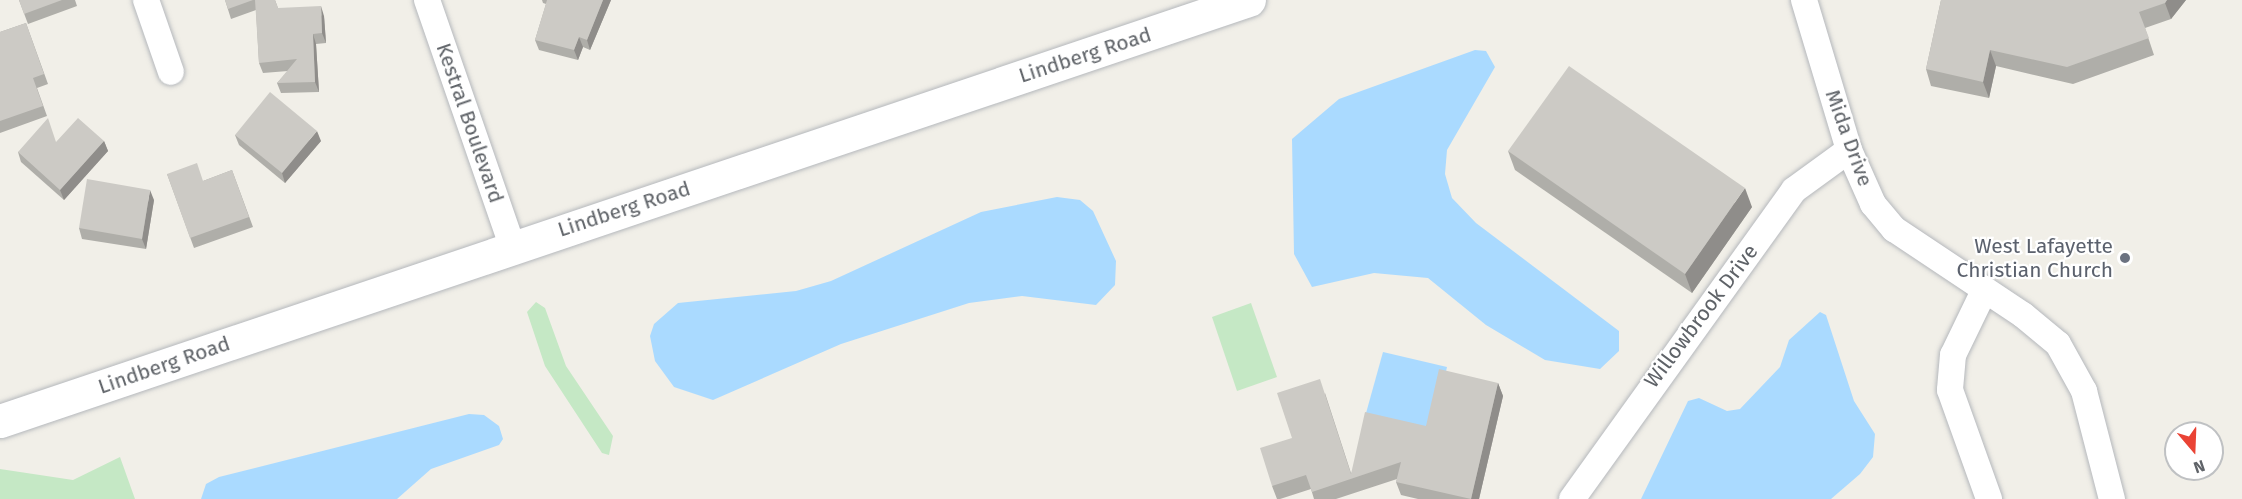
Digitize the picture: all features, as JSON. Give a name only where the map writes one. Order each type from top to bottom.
[{"type":"main road","name":"Lindberg Road","points":[[0,421],[512,246],[1250,0]]},
{"type":"street","points":[[146,0],[171,72]]},
{"type":"street","name":"Kestral Boulevard","points":[[427,0],[512,246]]},
{"type":"street","name":"Mida Drive","points":[[1804,0],[1849,150],[1873,204],[1894,229],[2043,330],[2073,366],[2112,499]]},
{"type":"street","name":"Willowbrook Drive","points":[[1572,499],[1647,387],[1794,190],[1849,150]]},
{"type":"street","points":[[1984,291],[1953,356],[1950,390],[1989,499]]},
{"type":"green space","points":[[536,302],[545,308],[566,366],[613,436],[609,455],[602,453],[545,366],[527,312]]},
{"type":"green space","points":[[1251,303],[1277,377],[1237,391],[1212,317]]},
{"type":"green space","points":[[120,457],[135,499],[0,499],[0,469],[73,480]]},
{"type":"water","points":[[1475,50],[1486,51],[1495,67],[1447,150],[1445,174],[1452,198],[1476,223],[1619,331],[1619,351],[1600,369],[1545,360],[1486,325],[1428,278],[1374,273],[1312,287],[1294,254],[1292,139],[1339,99]]},
{"type":"water","points":[[1057,197],[1080,200],[1093,211],[1116,261],[1115,285],[1096,305],[1022,296],[969,303],[841,344],[713,400],[674,387],[655,361],[650,336],[654,324],[678,303],[796,291],[831,281],[981,212]]},
{"type":"water","points":[[1820,312],[1826,315],[1854,401],[1875,434],[1873,457],[1860,474],[1831,499],[1641,499],[1688,401],[1699,398],[1727,411],[1740,409],[1780,367],[1789,340]]},
{"type":"water","points":[[1383,352],[1447,367],[1431,440],[1363,424]]},
{"type":"water","points":[[469,414],[484,415],[499,426],[503,439],[499,445],[431,469],[397,499],[201,499],[206,484],[219,477]]},
{"type":"building","points":[[19,0],[62,0],[24,14]]},
{"type":"building","points":[[225,0],[253,0],[228,9]]},
{"type":"building","points":[[255,0],[275,0],[278,8],[321,6],[322,33],[313,34],[315,82],[277,83],[297,59],[259,63]]},
{"type":"building","points":[[547,0],[603,0],[587,40],[579,37],[574,50],[535,40]]},
{"type":"building","points":[[1941,0],[2167,0],[2165,3],[2139,12],[2149,38],[2067,67],[1990,50],[1983,82],[1926,69]]},
{"type":"building","points":[[26,23],[44,74],[33,78],[43,106],[0,121],[0,32]]},
{"type":"building","points":[[1569,66],[1745,188],[1685,274],[1508,151]]},
{"type":"building","points":[[270,92],[317,131],[282,173],[235,135]]},
{"type":"building","points":[[48,118],[56,142],[78,118],[104,141],[60,190],[18,152]]},
{"type":"building","points":[[197,163],[203,181],[232,170],[249,217],[190,238],[167,174]]},
{"type":"building","points":[[87,179],[150,190],[142,239],[79,228]]},
{"type":"building","points":[[1439,369],[1498,383],[1471,499],[1396,482],[1401,462],[1312,492],[1306,475],[1272,486],[1260,448],[1292,438],[1277,393],[1320,379],[1351,474],[1365,412],[1426,426]]},
{"type":"place","name":"West Lafayette Christian Church","points":[[2125,258]]}]
